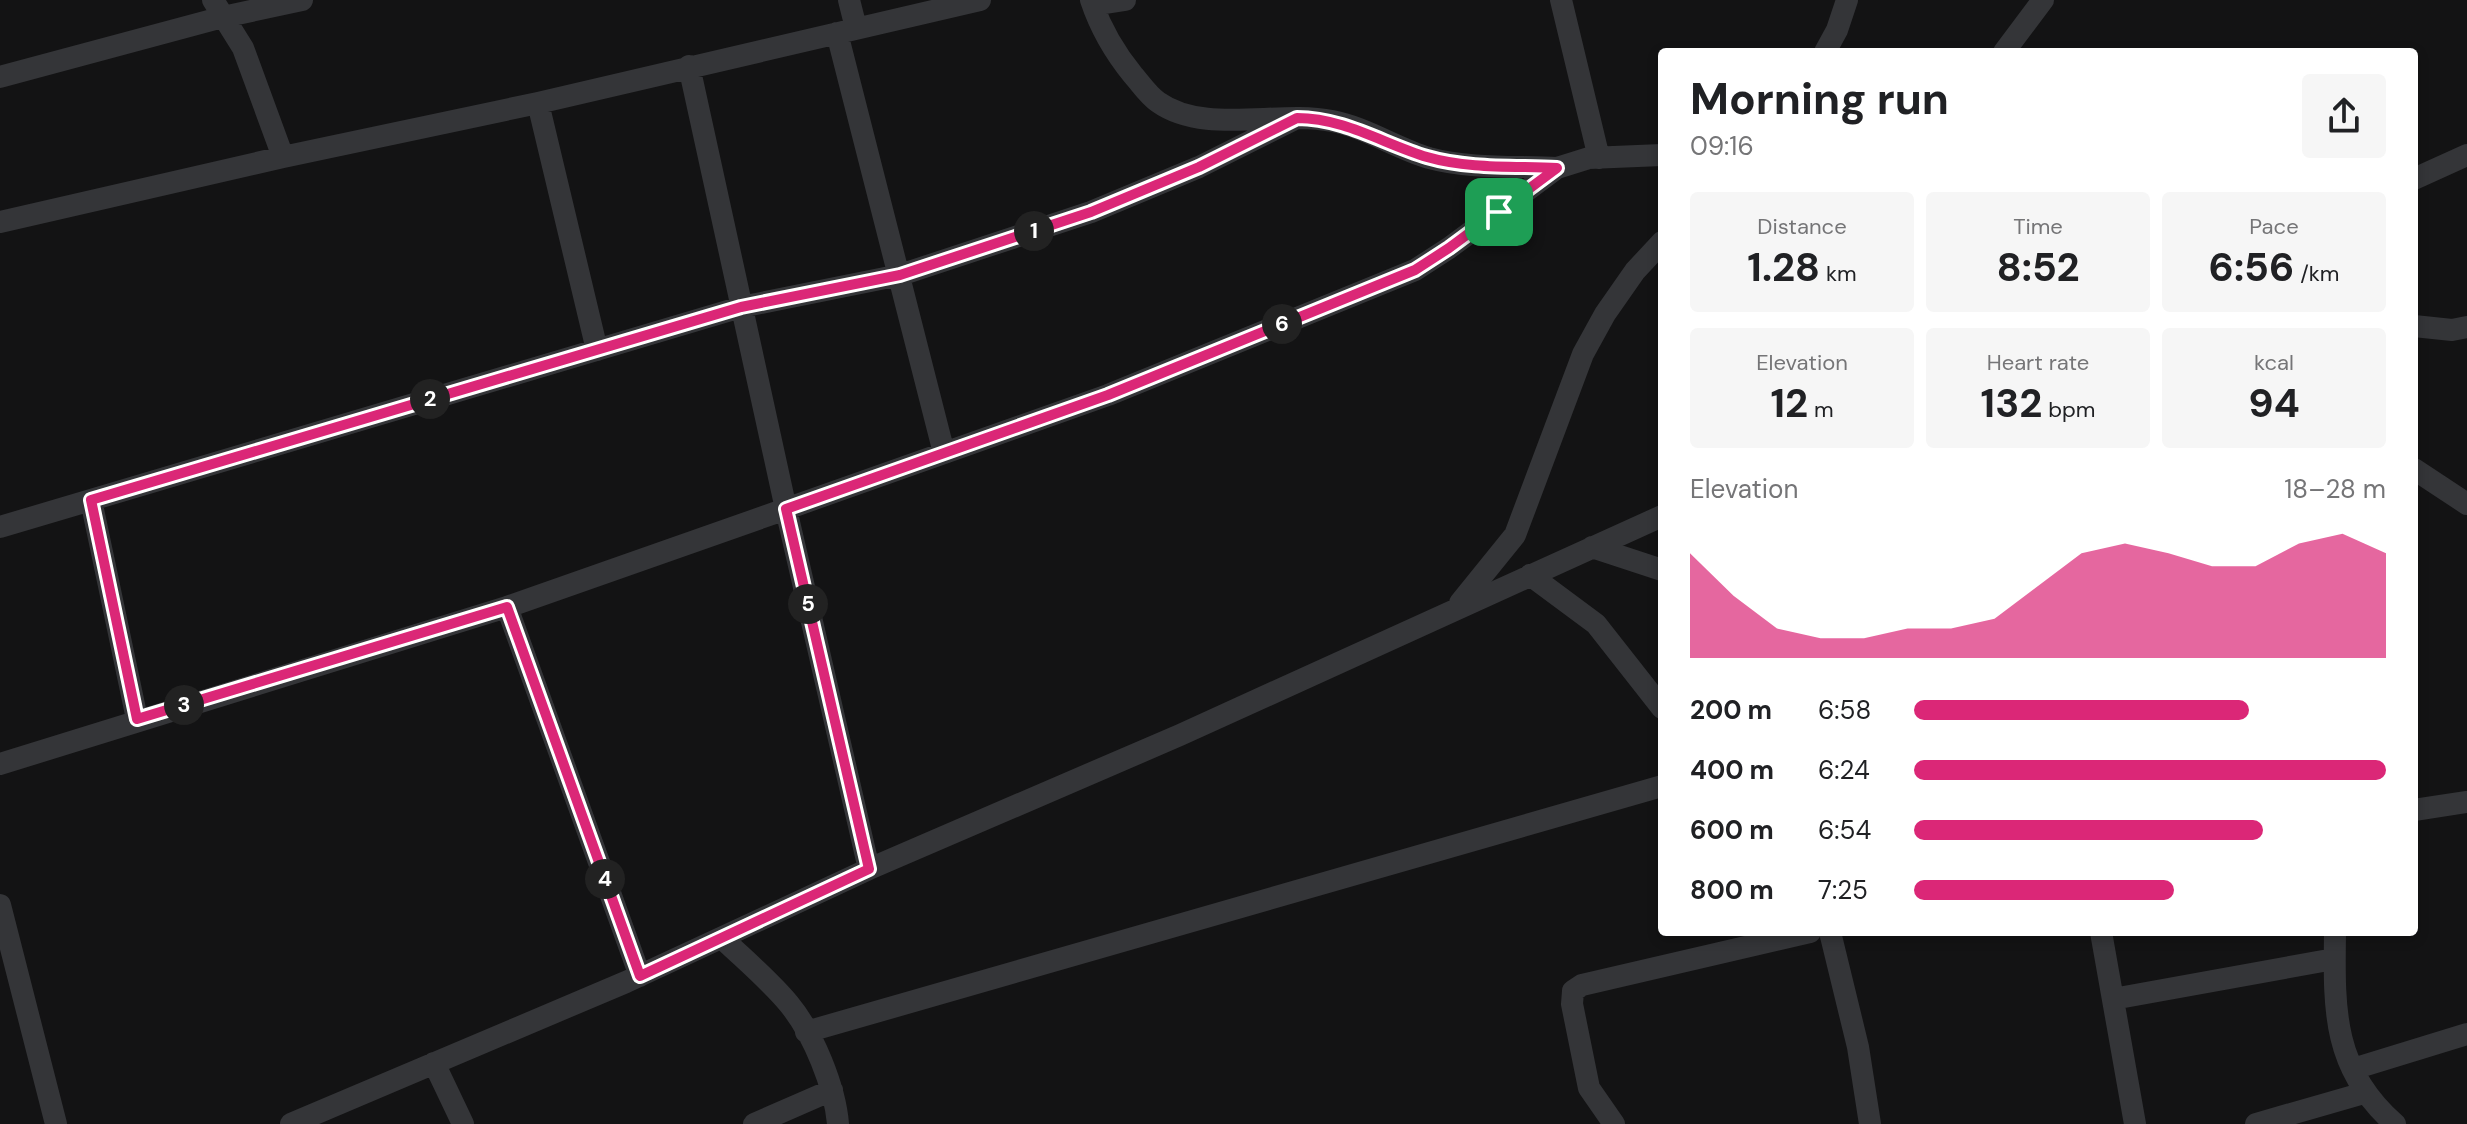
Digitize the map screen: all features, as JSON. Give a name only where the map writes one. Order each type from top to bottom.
[{"type":"street","points":[[0,77],[218,8],[302,0]]},
{"type":"street","points":[[849,0],[847,30],[900,275],[944,453]]},
{"type":"street","points":[[0,222],[538,103],[980,0]]},
{"type":"street","points":[[1125,0],[1092,2],[1105,33],[1126,67],[1154,100],[1181,115],[1202,119],[1297,118],[1335,121],[1428,157],[1451,162],[1557,168]]},
{"type":"street","points":[[1561,0],[1599,158]]},
{"type":"street","points":[[1827,48],[1847,0]]},
{"type":"street","points":[[2007,48],[2043,0]]},
{"type":"street","points":[[218,8],[243,48],[283,157]]},
{"type":"street","points":[[689,66],[869,869]]},
{"type":"street","points":[[538,103],[597,350]]},
{"type":"street","points":[[0,527],[741,307],[900,275],[1091,212],[1199,167],[1297,118]]},
{"type":"street","points":[[0,764],[137,719],[507,607],[1108,395],[1415,270],[1557,168],[1589,158],[1658,155]]},
{"type":"street","points":[[2418,177],[2467,155]]},
{"type":"street","points":[[1454,610],[1515,535],[1583,354],[1605,314],[1635,271],[1658,246]]},
{"type":"street","points":[[2418,326],[2452,330],[2467,327]]},
{"type":"street","points":[[2418,472],[2467,504]]},
{"type":"street","points":[[91,500],[137,719]]},
{"type":"street","points":[[291,1124],[640,976],[869,869],[1166,741],[1658,518]]},
{"type":"street","points":[[1592,547],[1658,569]]},
{"type":"street","points":[[1530,575],[1596,624],[1658,703]]},
{"type":"street","points":[[507,607],[640,976]]},
{"type":"street","points":[[806,1032],[1658,787]]},
{"type":"street","points":[[2418,809],[2467,802]]},
{"type":"street","points":[[0,905],[9,985],[56,1124]]},
{"type":"street","points":[[1614,1124],[1589,1088],[1572,1004],[1573,991],[1582,985],[1793,936]]},
{"type":"street","points":[[1831,936],[1858,1047],[1870,1124]]},
{"type":"street","points":[[2102,936],[2135,1124]]},
{"type":"street","points":[[2335,936],[2336,1014],[2340,1037],[2364,1093],[2395,1124]]},
{"type":"street","points":[[723,939],[791,1006],[828,1075],[838,1124]]},
{"type":"street","points":[[2113,999],[2334,959]]},
{"type":"street","points":[[2353,1069],[2467,1034]]},
{"type":"street","points":[[434,1063],[463,1124]]},
{"type":"street","points":[[754,1124],[832,1090]]},
{"type":"street","points":[[2256,1124],[2364,1093]]},
{"type":"route","points":[[1297,118],[1335,121],[1428,157],[1451,162],[1557,168],[1499,212],[1415,270],[1108,395],[786,509],[869,869],[640,976],[507,607],[137,719],[91,500],[741,307],[900,275],[1091,212],[1199,167],[1297,118]]}]
